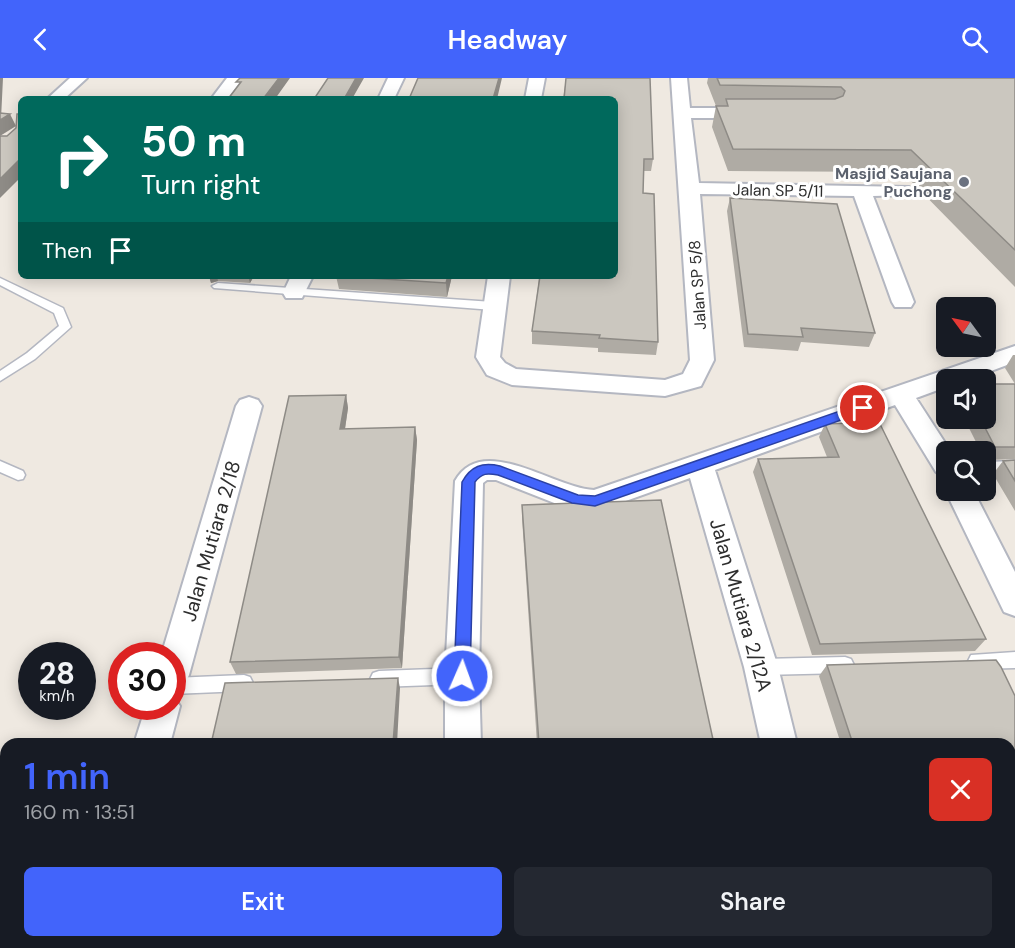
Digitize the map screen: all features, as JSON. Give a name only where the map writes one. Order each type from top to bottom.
[{"type":"street","points":[[59,96],[79,78]]},
{"type":"street","points":[[221,96],[235,78]]},
{"type":"street","points":[[387,96],[396,78]]},
{"type":"street","points":[[534,96],[537,78]]},
{"type":"street","name":"Jalan SP 5/8","points":[[498,279],[488,357],[496,369],[512,377],[664,388],[692,380],[702,360],[690,188],[679,78]]},
{"type":"street","points":[[682,113],[772,113]]},
{"type":"street","name":"Jalan SP 5/11","points":[[690,188],[902,191]]},
{"type":"street","points":[[862,192],[903,302]]},
{"type":"street","points":[[463,738],[462,676],[469,482],[475,472],[487,468],[577,500],[595,501],[1015,354]]},
{"type":"street","points":[[900,394],[936,450]]},
{"type":"street","name":"Jalan Mutiara 2/18","points":[[181,642],[249,406]]},
{"type":"street","name":"Jalan Mutiara 2/12A","points":[[700,466],[761,667],[778,738]]},
{"type":"street","points":[[964,501],[1015,603]]},
{"type":"street","points":[[154,738],[159,720]]},
{"type":"lane","points":[[0,281],[59,311],[65,327],[32,356],[0,377]]},
{"type":"lane","points":[[218,286],[298,285],[493,306]]},
{"type":"lane","points":[[0,293],[15,290]]},
{"type":"lane","points":[[0,466],[18,475]]},
{"type":"lane","points":[[996,467],[1015,466]]},
{"type":"lane","points":[[958,661],[1015,660]]},
{"type":"lane","points":[[761,667],[866,664]]},
{"type":"lane","points":[[358,680],[462,676]]},
{"type":"lane","points":[[186,686],[265,683]]},
{"type":"building","points":[[240,78],[279,78],[265,96],[230,96],[241,82],[236,82]]},
{"type":"building","points":[[328,78],[356,78],[346,96],[316,96]]},
{"type":"building","points":[[418,78],[499,78],[494,96],[410,96]]},
{"type":"building","points":[[566,78],[650,78],[653,159],[644,159],[643,193],[654,194],[658,342],[599,338],[600,335],[532,331],[540,279],[618,279],[618,96],[564,96]]},
{"type":"building","name":"Masjid Saujana Puchong","points":[[717,78],[1015,78],[1015,250],[911,150],[733,149],[716,106],[728,106],[726,99],[835,99],[843,96],[845,91],[841,87],[720,85]]},
{"type":"building","points":[[0,113],[10,114],[0,120]]},
{"type":"building","points":[[18,114],[18,161],[0,179],[0,136],[7,136],[16,128]]},
{"type":"building","points":[[730,198],[837,204],[875,333],[801,328],[803,337],[748,334]]},
{"type":"building","points":[[384,279],[447,279],[446,283]]},
{"type":"building","points":[[996,384],[1015,384],[1015,447],[996,447],[996,441],[992,441],[986,429],[996,429]]},
{"type":"building","points":[[346,395],[340,429],[415,427],[399,657],[230,662],[289,396]]},
{"type":"building","points":[[879,422],[986,639],[820,644],[758,459],[839,457],[825,424]]},
{"type":"building","points":[[1015,460],[1015,481],[1003,461]]},
{"type":"building","points":[[661,500],[713,738],[539,738],[522,505]]},
{"type":"building","points":[[996,660],[1015,696],[1015,738],[851,738],[827,665]]},
{"type":"building","points":[[398,678],[393,738],[212,738],[225,683]]},
{"type":"place","name":"Masjid Saujana Puchong","points":[[964,182]]},
{"type":"route","points":[[462,676],[469,482],[475,472],[487,468],[500,471],[577,500],[595,501],[863,408]]}]
